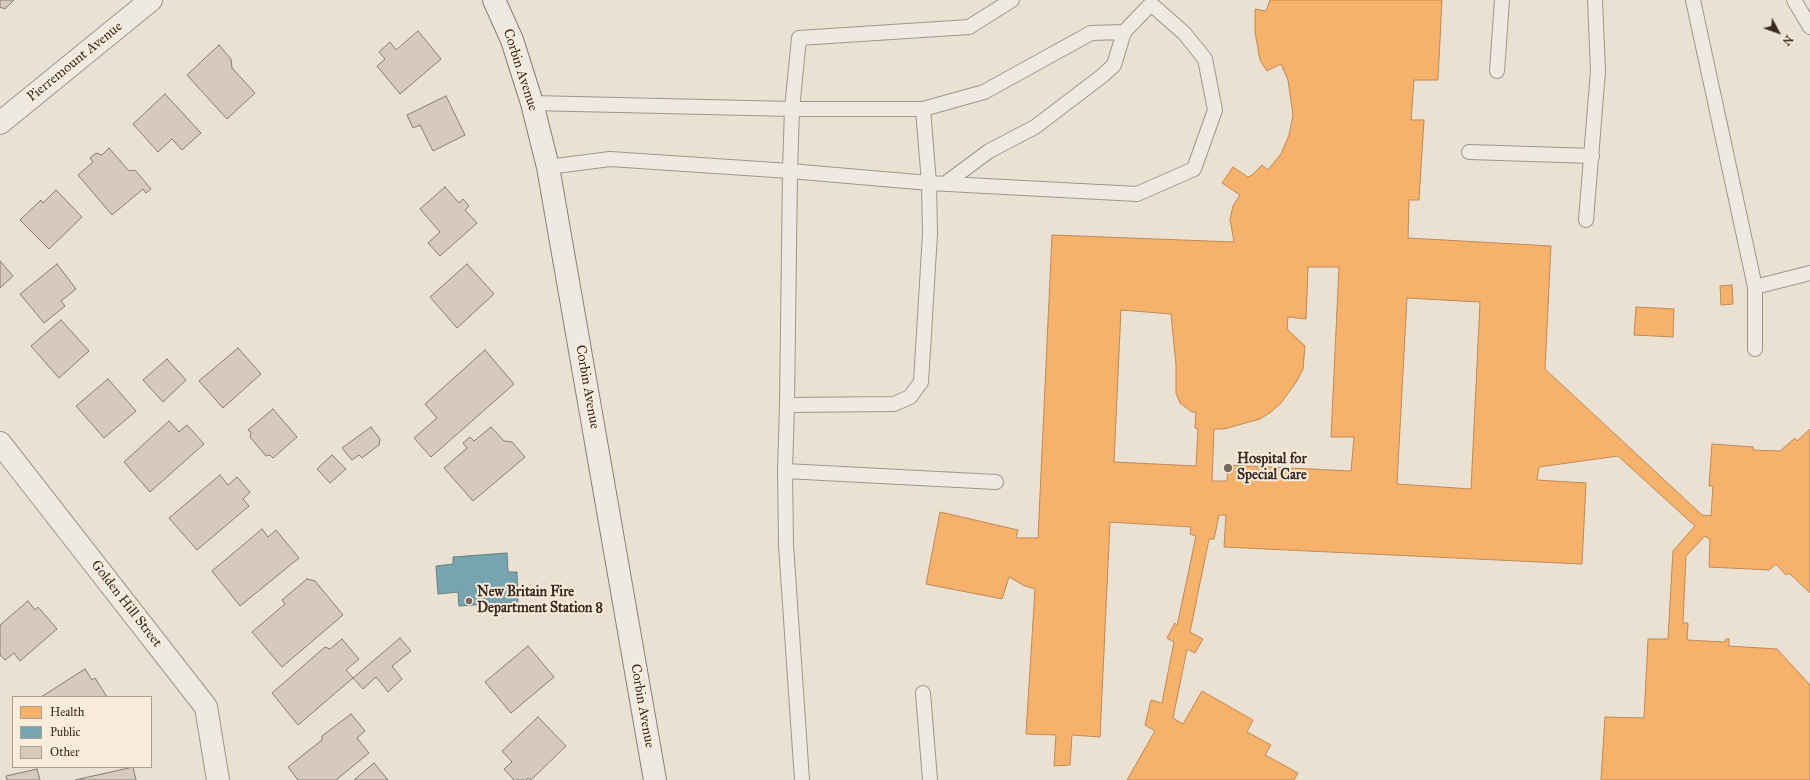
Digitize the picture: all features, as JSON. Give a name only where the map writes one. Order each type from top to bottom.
[{"type":"main road","name":"Pierremount Avenue","points":[[0,123],[151,0]]},
{"type":"main road","name":"Corbin Avenue","points":[[494,0],[512,40],[532,103],[548,167],[655,780]]},
{"type":"main road","name":"Golden Hill Street","points":[[0,443],[206,707],[218,780]]},
{"type":"lane","points":[[802,780],[786,545],[785,471],[792,109],[800,38],[969,27],[1012,0]]},
{"type":"lane","points":[[1497,70],[1502,0]]},
{"type":"lane","points":[[1586,220],[1598,71],[1595,0]]},
{"type":"lane","points":[[1693,0],[1755,287],[1756,349]]},
{"type":"lane","points":[[1794,0],[1810,27]]},
{"type":"lane","points":[[548,167],[610,159],[790,171],[929,184],[946,183],[1137,194],[1194,169],[1215,110],[1205,59],[1184,33],[1151,2],[1124,32],[1114,65],[1102,76],[1035,127],[989,151],[946,183]]},
{"type":"lane","points":[[532,103],[792,109],[923,109],[984,92],[1091,33],[1124,32]]},
{"type":"lane","points":[[787,406],[894,404],[910,397],[921,382],[930,234],[929,184],[923,109]]},
{"type":"lane","points":[[1469,152],[1592,156]]},
{"type":"lane","points":[[1755,287],[1810,273]]},
{"type":"lane","points":[[785,471],[996,482]]},
{"type":"lane","points":[[923,693],[930,780]]},
{"type":"building: Health","points":[[1270,0],[1442,0],[1438,80],[1414,80],[1411,120],[1424,120],[1419,200],[1409,200],[1408,238],[1551,246],[1545,369],[1702,515],[1711,516],[1713,486],[1709,486],[1712,444],[1753,447],[1753,450],[1780,451],[1795,438],[1797,441],[1810,429],[1810,593],[1789,573],[1786,575],[1776,564],[1769,570],[1709,567],[1710,540],[1705,536],[1686,556],[1683,623],[1688,623],[1687,640],[1725,642],[1726,639],[1729,639],[1729,646],[1777,649],[1810,685],[1810,780],[1601,780],[1605,717],[1644,718],[1648,639],[1668,639],[1673,551],[1695,526],[1618,456],[1539,467],[1537,480],[1586,483],[1582,564],[1224,547],[1226,515],[1219,515],[1214,539],[1209,539],[1190,632],[1203,639],[1195,653],[1187,649],[1173,718],[1183,724],[1202,691],[1253,720],[1247,732],[1271,745],[1265,755],[1298,773],[1294,780],[1127,780],[1155,731],[1145,725],[1151,700],[1162,703],[1174,642],[1167,638],[1175,623],[1177,626],[1196,536],[1190,534],[1191,527],[1110,522],[1100,737],[1072,735],[1070,765],[1054,766],[1056,735],[1026,734],[1035,589],[1025,586],[1009,577],[1002,599],[926,584],[940,512],[1018,530],[1016,538],[1038,538],[1052,235],[1234,242],[1230,219],[1233,206],[1240,195],[1222,183],[1233,167],[1248,177],[1262,165],[1268,170],[1281,154],[1289,135],[1293,115],[1288,80],[1281,64],[1267,71],[1260,60],[1255,32],[1255,9],[1266,11]],"holes":[[[1308,267],[1339,267],[1331,437],[1354,437],[1351,471],[1228,465],[1227,481],[1212,481],[1214,429],[1224,429],[1260,419],[1271,412],[1281,403],[1297,381],[1303,369],[1305,346],[1287,329],[1288,317],[1306,319]],[[1407,298],[1480,302],[1471,489],[1397,484]],[[1121,310],[1171,314],[1176,365],[1176,393],[1180,403],[1192,412],[1196,412],[1195,428],[1198,429],[1196,466],[1114,462]]]},
{"type":"building: Health","points":[[1732,285],[1733,304],[1721,305],[1720,286]]},
{"type":"building: Health","points":[[1636,307],[1674,309],[1673,337],[1634,335]]},
{"type":"building: Public","points":[[507,553],[508,572],[517,572],[518,602],[459,606],[458,592],[438,594],[436,566],[453,564],[453,557]]},
{"type":"building: Other","points":[[0,0],[14,0],[5,9],[0,7]]},
{"type":"building: Other","points":[[418,31],[441,59],[400,94],[377,66],[385,59],[379,52],[390,42],[396,50]]},
{"type":"building: Other","points":[[219,45],[231,59],[232,68],[255,93],[227,119],[187,75]]},
{"type":"building: Other","points":[[165,94],[201,133],[182,150],[172,139],[158,152],[133,124]]},
{"type":"building: Other","points":[[446,96],[465,135],[433,151],[420,125],[413,128],[407,115]]},
{"type":"building: Other","points":[[109,148],[129,171],[135,170],[151,189],[146,193],[143,189],[112,215],[78,175],[93,162],[90,158],[96,153],[102,155]]},
{"type":"building: Other","points":[[445,187],[459,203],[463,199],[469,206],[465,210],[477,223],[440,256],[428,243],[440,232],[420,209]]},
{"type":"building: Other","points":[[56,190],[82,217],[49,249],[20,220],[41,200],[43,203]]},
{"type":"building: Other","points":[[0,261],[13,276],[0,288]]},
{"type":"building: Other","points":[[57,264],[76,289],[61,301],[65,306],[44,323],[20,294]]},
{"type":"building: Other","points":[[467,264],[494,294],[457,328],[430,297]]},
{"type":"building: Other","points":[[61,320],[89,351],[59,378],[31,346]]},
{"type":"building: Other","points":[[238,348],[261,374],[223,408],[199,381]]},
{"type":"building: Other","points":[[485,350],[514,384],[431,457],[414,438],[437,418],[425,404]]},
{"type":"building: Other","points":[[167,359],[186,380],[163,402],[143,380]]},
{"type":"building: Other","points":[[108,379],[136,411],[104,438],[76,406]]},
{"type":"building: Other","points":[[273,409],[297,437],[273,458],[270,455],[266,456],[250,437],[251,432],[248,430]]},
{"type":"building: Other","points":[[169,421],[179,432],[187,425],[204,444],[150,492],[124,462]]},
{"type":"building: Other","points":[[371,427],[380,439],[379,445],[362,458],[359,455],[352,460],[342,448]]},
{"type":"building: Other","points":[[491,427],[504,441],[512,442],[525,457],[473,501],[444,468],[467,448],[463,443],[470,437],[474,441]]},
{"type":"building: Other","points":[[332,455],[346,469],[330,483],[317,469]]},
{"type":"building: Other","points":[[220,475],[228,485],[237,477],[250,492],[243,499],[249,506],[197,550],[169,518]]},
{"type":"building: Other","points":[[262,529],[268,537],[276,530],[299,558],[240,606],[212,571]]},
{"type":"building: Other","points":[[307,579],[315,581],[343,615],[282,667],[252,632],[285,604],[282,600]]},
{"type":"building: Other","points":[[28,601],[35,610],[38,607],[57,629],[20,661],[14,653],[5,660],[0,655],[0,625]]},
{"type":"building: Other","points":[[400,638],[411,651],[392,666],[402,679],[388,692],[376,677],[363,689],[353,678]]},
{"type":"building: Other","points":[[342,639],[359,659],[346,670],[353,678],[298,725],[272,693],[325,647],[330,649]]},
{"type":"building: Other","points":[[528,646],[554,677],[511,713],[485,682]]},
{"type":"building: Other","points":[[85,669],[92,680],[95,678],[106,696],[43,696]]},
{"type":"building: Other","points":[[351,714],[365,731],[357,738],[369,753],[336,780],[298,780],[288,767],[322,740],[322,736]]},
{"type":"building: Other","points":[[538,717],[566,746],[531,780],[528,778],[526,780],[514,780],[504,769],[512,762],[502,751]]},
{"type":"building: Other","points":[[374,763],[388,780],[354,780]]},
{"type":"building: Other","points":[[133,768],[136,780],[75,780]]},
{"type":"building: Other","points":[[37,769],[40,780],[7,780],[6,776]]},
{"type":"place","name":"Hospital for Special Care","points":[[1228,468]]},
{"type":"place","name":"New Britain Fire Department Station 8","points":[[469,601]]}]
